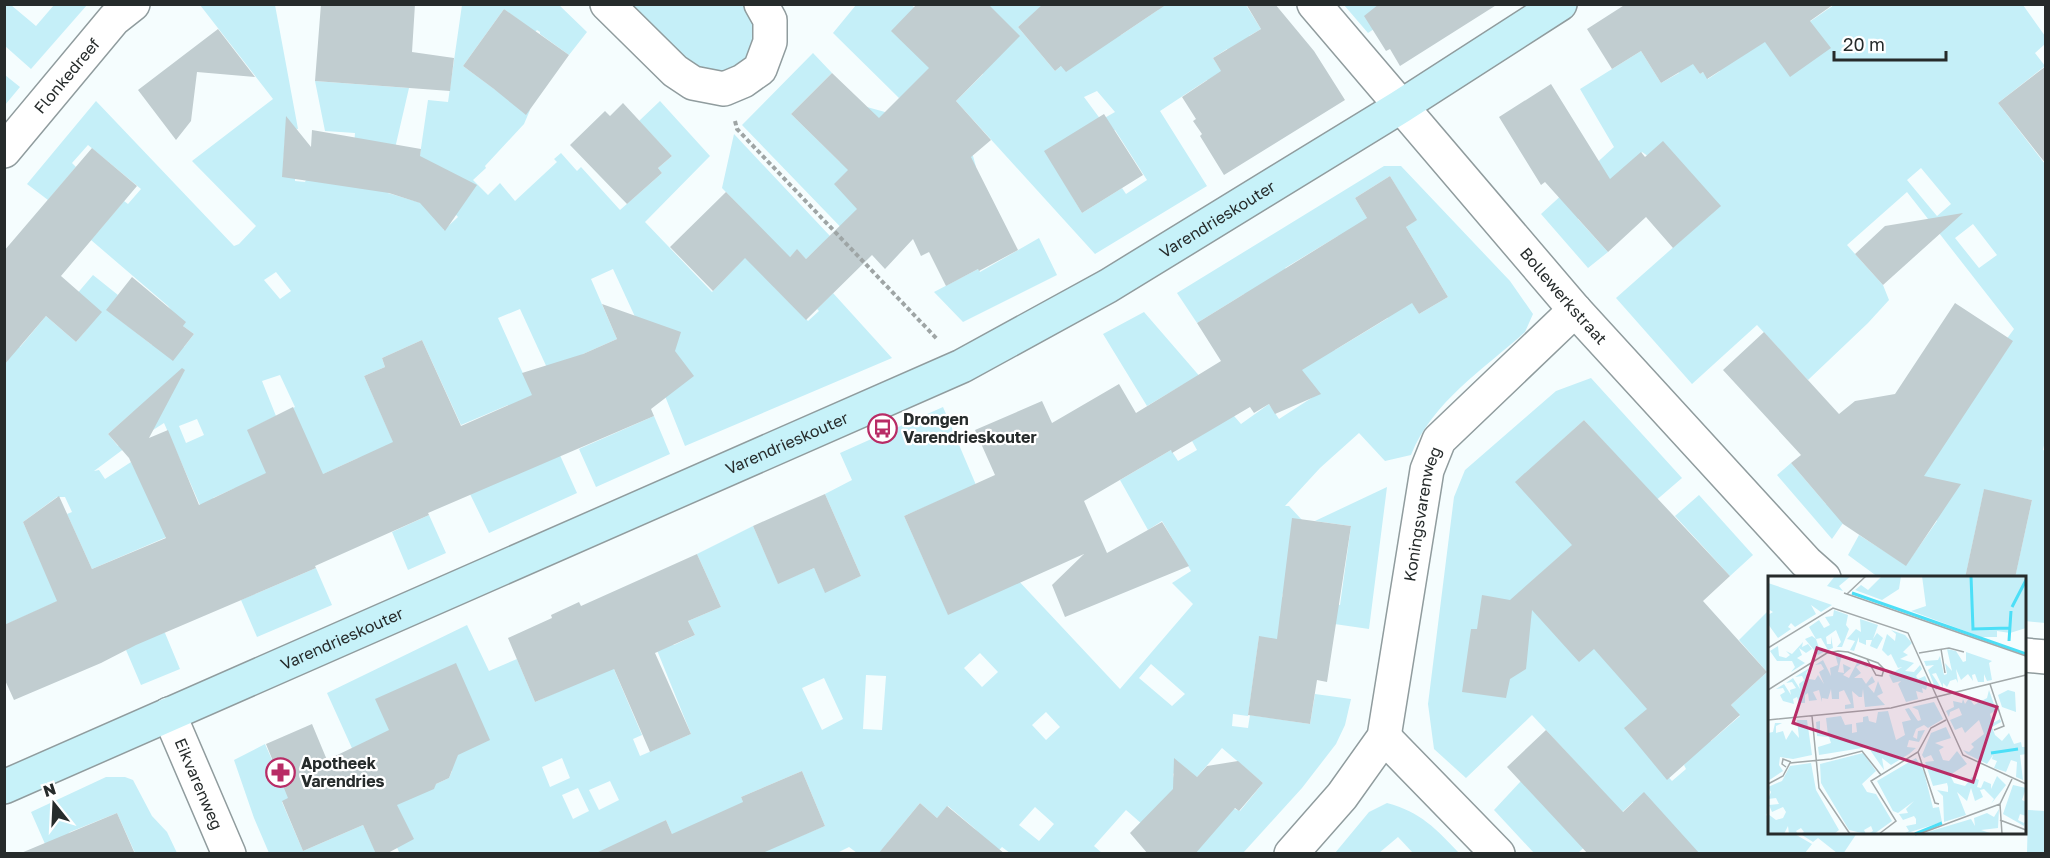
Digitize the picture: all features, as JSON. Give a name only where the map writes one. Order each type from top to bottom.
[{"type":"street","name":"Flonkedreef","points":[[4,151],[114,20],[134,4]]},
{"type":"street","points":[[607,4],[675,71],[693,83],[723,89],[743,81],[760,69],[770,42],[770,20],[761,4]]},
{"type":"street","name":"Bollewerkstraat","points":[[1314,4],[1575,310],[1806,562],[1822,576]]},
{"type":"street","name":"Varendrieskouter","points":[[4,787],[962,366],[1108,286],[1400,107],[1560,4]]},
{"type":"street","name":"Koningsvarenweg","points":[[1290,854],[1342,796],[1384,738],[1427,470],[1439,440],[1575,310]]},
{"type":"street","points":[[2026,655],[2046,657]]},
{"type":"street","name":"Eikvarenweg","points":[[170,714],[229,854]]},
{"type":"street","points":[[1384,738],[1498,854]]},
{"type":"path","points":[[723,89],[737,129],[962,366]]},
{"type":"shaded area","points":[[5,4],[11,5],[36,26],[54,5],[87,5],[31,69],[5,46]]},
{"type":"shaded area","points":[[558,4],[587,32],[569,55],[540,32],[537,30],[535,32],[504,9],[463,66],[497,91],[499,88],[530,110],[524,124],[473,180],[488,195],[500,183],[515,201],[557,162],[554,159],[561,153],[577,171],[581,167],[620,210],[662,173],[658,168],[672,156],[639,121],[660,101],[710,156],[645,222],[712,292],[736,267],[757,224],[722,188],[734,134],[830,236],[806,259],[797,250],[773,273],[774,287],[808,321],[833,293],[892,358],[685,446],[657,376],[661,373],[613,269],[591,279],[617,339],[583,354],[554,383],[520,309],[498,318],[577,493],[489,533],[470,494],[534,466],[508,405],[461,425],[422,340],[382,358],[385,367],[364,376],[397,450],[358,458],[321,475],[280,375],[262,381],[276,416],[250,429],[280,488],[235,488],[213,498],[217,544],[164,423],[125,448],[94,471],[99,470],[105,479],[131,462],[169,536],[92,569],[67,514],[72,512],[65,497],[57,497],[23,522],[58,601],[5,625],[4,334],[20,347],[46,316],[76,342],[87,329],[64,309],[93,275],[118,295],[107,310],[152,345],[184,347],[194,334],[183,326],[168,306],[91,240],[124,201],[128,204],[141,189],[88,145],[72,163],[76,167],[48,200],[27,184],[96,101],[234,246],[239,244],[256,226],[192,161],[273,99],[200,5],[275,5],[298,129],[286,128],[283,166],[295,167],[295,181],[305,182],[352,171],[355,133],[325,131],[315,81],[409,88],[388,193],[428,205],[444,230],[458,217],[438,195],[416,182],[428,100],[448,102],[462,5]],"holes":[[[276,272],[291,291],[280,299],[264,280]],[[133,412],[119,446],[108,434]],[[197,419],[204,435],[186,443],[179,426]]]},
{"type":"shaded area","points":[[629,5],[746,5],[756,28],[751,58],[730,73],[701,73]]},
{"type":"shaded area","points":[[856,5],[911,5],[914,7],[1043,5],[1018,27],[1055,71],[1105,30],[1110,19],[1121,35],[1158,10],[1155,5],[1246,5],[1261,29],[1249,36],[1265,64],[1244,76],[1227,49],[1213,58],[1244,106],[1207,80],[1160,111],[1207,186],[1095,254],[956,101],[983,74],[968,57],[899,98],[833,33]],"holes":[[[1097,91],[1115,112],[1101,120],[1084,97]],[[1115,130],[1147,180],[1126,194],[1122,188],[1082,213],[1053,164]]]},
{"type":"shaded area","points":[[1344,5],[1377,5],[1374,29],[1368,33]]},
{"type":"shaded area","points":[[1834,5],[2023,5],[2045,36],[2045,44],[2035,53],[2045,66],[1998,103],[2045,164],[2046,436],[2043,450],[2046,451],[2045,623],[2026,621],[2026,576],[2015,576],[2032,500],[1984,490],[1966,574],[1974,576],[1877,576],[1848,555],[1859,535],[1906,565],[1937,521],[1912,474],[1972,401],[2008,348],[2003,344],[2014,329],[1907,192],[1847,245],[1883,285],[1889,300],[1808,380],[1757,325],[1692,384],[1616,298],[1720,206],[1642,152],[1578,219],[1608,252],[1588,268],[1541,214],[1614,147],[1580,89],[1641,51],[1661,83],[1679,73],[1673,31],[1700,74],[1703,72],[1708,79],[1720,71],[1698,28],[1805,25]],"holes":[[[1921,168],[1951,204],[1937,216],[1907,180]],[[1973,224],[1997,255],[1979,268],[1955,238]]]},
{"type":"shaded area","points":[[813,53],[832,73],[791,114],[840,162],[867,107],[885,112],[911,137],[940,117],[973,156],[976,167],[855,242],[742,125]]},
{"type":"shaded area","points":[[5,75],[20,87],[5,105]]},
{"type":"shaded area","points":[[1384,166],[1401,166],[1510,281],[1533,314],[1525,332],[1476,373],[1445,403],[1420,436],[1411,455],[1385,461],[1359,433],[1320,468],[1285,506],[1289,506],[1302,520],[1282,597],[1340,605],[1351,526],[1315,521],[1387,487],[1369,629],[1293,618],[1290,641],[1259,637],[1248,716],[1233,714],[1232,726],[1248,728],[1250,715],[1310,724],[1315,694],[1351,699],[1345,725],[1336,744],[1302,788],[1243,853],[1175,853],[1126,810],[1094,846],[1102,853],[1010,853],[1002,847],[996,853],[974,828],[948,806],[937,818],[920,803],[888,842],[902,853],[857,853],[849,847],[835,854],[717,853],[672,834],[666,820],[640,834],[656,853],[399,852],[327,693],[467,625],[489,671],[517,659],[535,702],[613,667],[642,735],[633,739],[640,756],[691,734],[652,638],[674,645],[695,635],[688,621],[721,607],[697,554],[753,526],[778,583],[814,568],[825,592],[861,576],[825,494],[852,480],[840,453],[943,407],[1015,577],[1120,689],[1193,604],[1172,583],[1191,571],[1162,521],[1148,530],[1120,480],[1171,450],[1178,461],[1197,450],[1192,441],[1211,429],[1184,384],[1147,406],[1103,334],[1144,312],[1241,424],[1269,404],[1279,419],[1313,397],[1244,294],[1197,323],[1177,293]],"holes":[[[1390,176],[1416,220],[1406,227],[1448,297],[1419,314],[1403,287],[1407,284],[1355,198]],[[1338,236],[1388,318],[1335,350],[1285,268]],[[955,494],[948,614],[904,516]],[[980,653],[998,672],[982,687],[964,668]],[[1151,664],[1185,694],[1172,706],[1139,678]],[[866,675],[886,676],[882,730],[863,729]],[[824,678],[843,719],[822,730],[802,688]],[[1046,712],[1060,727],[1046,740],[1032,725]],[[389,730],[446,759],[452,771],[449,778],[436,784]],[[1222,748],[1263,783],[1240,811],[1176,786],[1173,774],[1177,771],[1197,777]],[[562,758],[570,778],[550,787],[542,767]],[[802,771],[825,826],[764,851],[741,797]],[[610,781],[619,800],[599,810],[589,790]],[[578,788],[589,811],[573,819],[562,795]],[[1035,807],[1054,824],[1039,841],[1019,825]]]},
{"type":"shaded area","points":[[1039,238],[1057,275],[963,322],[934,292],[978,269],[980,272]]},
{"type":"shaded area","points":[[1591,378],[1682,478],[1574,571],[1560,556],[1532,581],[1711,741],[1740,716],[1731,705],[1767,672],[1739,640],[1768,611],[1768,812],[1766,815],[1768,816],[1768,834],[1795,834],[1812,844],[1805,853],[1675,853],[1678,850],[1633,802],[1578,853],[1534,853],[1494,810],[1521,781],[1584,771],[1532,715],[1466,778],[1434,749],[1428,704],[1454,497],[1465,470],[1556,391]],"holes":[[[1584,420],[1637,478],[1535,465]],[[1692,756],[1684,765],[1686,769],[1672,781],[1652,759]]]},
{"type":"shaded area","points":[[1919,413],[1832,539],[1777,475],[1791,463],[1826,504]]},
{"type":"shaded area","points":[[654,416],[670,454],[596,487],[579,449]]},
{"type":"shaded area","points":[[1699,495],[1753,555],[1730,576],[1675,516]]},
{"type":"shaded area","points":[[429,515],[446,553],[408,570],[392,532]]},
{"type":"shaded area","points":[[316,568],[332,605],[257,637],[241,600]]},
{"type":"shaded area","points":[[134,633],[165,633],[180,669],[141,685],[126,650]]},
{"type":"shaded area","points":[[265,744],[285,789],[294,796],[282,802],[303,851],[363,825],[376,853],[269,853],[234,760]]},
{"type":"shaded area","points":[[106,777],[125,777],[133,780],[152,816],[167,832],[177,853],[135,853],[117,813],[70,832],[49,853],[31,812]]},
{"type":"shaded area","points":[[1387,803],[1419,816],[1459,853],[1413,853],[1398,837],[1379,853],[1335,853],[1369,812]]},
{"type":"shaded area","points":[[2028,810],[2045,811],[2045,853],[2027,853]]},
{"type":"shaded area","points":[[1856,834],[1843,854],[1837,853],[1818,838],[1813,842],[1802,835]]},
{"type":"building","points":[[321,4],[415,4],[412,52],[454,58],[450,91],[315,81]]},
{"type":"building","points":[[917,4],[988,4],[1020,36],[956,101],[991,140],[971,157],[1018,250],[946,286],[929,252],[921,256],[913,239],[885,269],[872,255],[806,320],[745,258],[713,291],[670,247],[726,192],[790,257],[797,249],[806,259],[857,209],[834,184],[848,170],[791,114],[832,73],[879,118],[929,68],[891,31]]},
{"type":"building","points":[[1043,4],[1167,4],[1066,72],[1061,66],[1055,71],[1018,27]]},
{"type":"building","points":[[1246,4],[1275,4],[1314,51],[1345,100],[1224,175],[1200,136],[1202,134],[1193,121],[1196,119],[1182,97],[1221,71],[1213,58],[1261,29]]},
{"type":"building","points":[[1379,4],[1498,4],[1400,66],[1390,49],[1386,51],[1364,16]]},
{"type":"building","points":[[1626,4],[1834,4],[1810,21],[1831,48],[1790,77],[1765,42],[1707,79],[1703,72],[1700,74],[1693,64],[1661,83],[1641,51],[1612,69],[1587,29]]},
{"type":"building","points":[[504,9],[569,55],[526,115],[463,66]]},
{"type":"building","points":[[218,29],[255,77],[197,72],[191,121],[176,140],[138,90]]},
{"type":"building","points":[[2046,66],[2046,164],[1998,103]]},
{"type":"building","points":[[1551,84],[1610,179],[1641,152],[1645,157],[1663,141],[1721,206],[1673,248],[1646,217],[1608,252],[1545,182],[1541,185],[1499,117]]},
{"type":"building","points":[[623,103],[672,156],[658,168],[662,173],[627,204],[570,145],[605,111],[610,116]]},
{"type":"building","points":[[1104,114],[1143,175],[1082,213],[1044,151]]},
{"type":"building","points":[[286,116],[311,147],[312,130],[421,149],[420,156],[477,185],[445,231],[420,203],[389,193],[282,177]]},
{"type":"building","points":[[92,148],[137,186],[61,276],[102,312],[76,342],[46,316],[4,365],[4,251]]},
{"type":"building","points":[[1390,176],[1417,220],[1406,227],[1448,297],[1419,314],[1412,303],[1302,370],[1321,394],[1275,414],[1269,404],[1254,413],[1250,407],[1084,501],[1107,553],[1162,522],[1189,566],[1065,617],[1052,585],[1084,554],[948,615],[904,516],[995,475],[975,430],[1042,401],[1052,423],[1119,384],[1136,413],[1221,361],[1197,323],[1367,218],[1355,198]]},
{"type":"building","points":[[1963,213],[1883,285],[1855,254],[1885,226]]},
{"type":"building","points":[[132,277],[186,322],[183,326],[194,334],[173,361],[106,310]]},
{"type":"building","points":[[1955,303],[2013,341],[1924,476],[1961,484],[1906,566],[1843,524],[1791,463],[1801,455],[1723,370],[1764,332],[1839,414],[1855,401],[1895,394]]},
{"type":"building","points":[[602,304],[681,332],[675,351],[694,376],[651,409],[654,416],[428,513],[429,515],[315,566],[316,568],[14,700],[4,678],[4,625],[57,601],[23,522],[59,496],[92,569],[166,538],[129,458],[108,434],[182,368],[185,370],[149,438],[168,430],[199,505],[266,473],[247,430],[293,407],[323,474],[393,442],[364,376],[385,367],[382,358],[422,340],[461,426],[532,395],[522,373],[583,354],[617,339]]},
{"type":"building","points":[[1584,420],[1730,576],[1703,601],[1767,672],[1731,705],[1740,715],[1667,780],[1624,728],[1647,709],[1594,649],[1579,662],[1532,610],[1526,669],[1510,679],[1506,698],[1462,692],[1471,629],[1477,629],[1482,595],[1510,600],[1572,545],[1515,482]]},
{"type":"building","points":[[1984,489],[2032,500],[2015,576],[1965,576]]},
{"type":"building","points":[[825,494],[861,576],[825,593],[814,568],[778,584],[753,526]]},
{"type":"building","points":[[1292,518],[1351,526],[1327,682],[1317,680],[1310,724],[1248,715],[1259,636],[1277,639]]},
{"type":"building","points":[[697,554],[721,607],[688,621],[695,635],[655,653],[691,734],[650,752],[614,669],[535,702],[508,638],[552,618],[551,615],[579,602],[581,606]]},
{"type":"building","points":[[456,663],[490,740],[458,755],[449,778],[436,784],[434,789],[397,805],[414,839],[386,854],[376,854],[363,825],[303,851],[282,801],[288,798],[266,744],[312,724],[327,760],[389,730],[375,699]]},
{"type":"building","points":[[1546,730],[1623,812],[1644,792],[1700,854],[1588,854],[1507,767]]},
{"type":"building","points":[[1174,758],[1197,777],[1207,766],[1238,761],[1263,783],[1239,811],[1235,808],[1195,854],[1148,854],[1130,833],[1173,789]]},
{"type":"building","points":[[802,771],[825,826],[760,854],[594,854],[666,820],[672,834],[743,802],[741,797]]},
{"type":"building","points":[[920,803],[937,818],[947,806],[1005,854],[878,854]]},
{"type":"building","points":[[117,813],[135,854],[21,854],[21,853]]},
{"type":"place","name":"Drongen Varendrieskouter","points":[[882,428]]},
{"type":"place","name":"Apotheek Varendries","points":[[280,772]]}]
